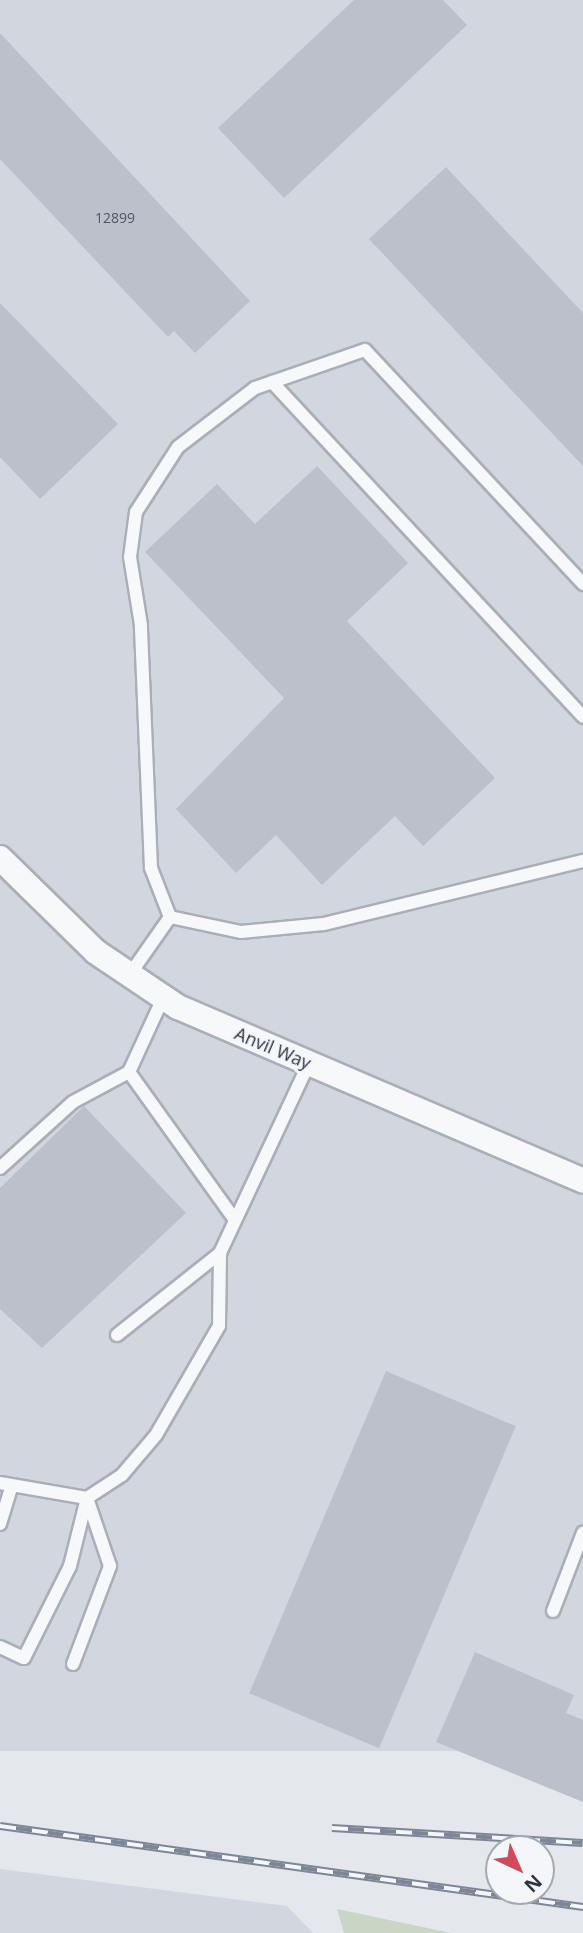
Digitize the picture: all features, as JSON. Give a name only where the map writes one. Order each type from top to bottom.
[{"type":"street","name":"Anvil Way","points":[[0,858],[128,977],[163,998],[583,1181]]},
{"type":"lane","points":[[170,917],[151,868],[141,625],[130,556],[136,512],[178,447],[255,388],[365,350],[583,584]]},
{"type":"lane","points":[[272,382],[583,716]]},
{"type":"lane","points":[[170,917],[241,932],[324,924],[583,861]]},
{"type":"lane","points":[[128,977],[170,917]]},
{"type":"lane","points":[[0,1168],[73,1102],[129,1072],[163,998]]},
{"type":"lane","points":[[0,1524],[6,1485],[87,1498],[122,1475],[156,1435],[219,1326],[220,1253],[309,1063]]},
{"type":"lane","points":[[129,1072],[235,1220]]},
{"type":"lane","points":[[117,1335],[220,1253]]},
{"type":"lane","points":[[0,1647],[24,1658],[71,1566],[87,1498]]},
{"type":"lane","points":[[72,1664],[110,1566],[87,1498]]},
{"type":"lane","points":[[553,1611],[583,1534]]},
{"type":"shaded area","points":[[0,0],[583,0],[583,1751],[0,1751]]},
{"type":"shaded area","points":[[0,1869],[287,1906],[313,1933],[0,1933]]},
{"type":"green space","points":[[337,1909],[451,1933],[344,1933]]},
{"type":"building","points":[[354,0],[443,0],[467,25],[284,198],[218,128]]},
{"type":"building","points":[[0,33],[250,301],[195,353],[174,331],[168,337],[0,159]]},
{"type":"building","points":[[446,167],[583,313],[583,466],[369,239]]},
{"type":"building","points":[[0,303],[118,424],[40,499],[0,457]]},
{"type":"building","points":[[317,466],[408,563],[347,621],[495,778],[423,846],[395,816],[322,885],[276,835],[236,873],[176,809],[284,698],[145,552],[217,484],[255,524]]},
{"type":"building","points":[[84,1106],[186,1213],[42,1348],[0,1309],[0,1188]]},
{"type":"building","points":[[386,1371],[516,1426],[379,1748],[249,1693]]},
{"type":"building","points":[[475,1652],[574,1695],[566,1713],[583,1720],[583,1802],[436,1742]]},
{"type":"railway","points":[[0,1826],[583,1907]]},
{"type":"railway","points":[[332,1828],[583,1843]]}]
